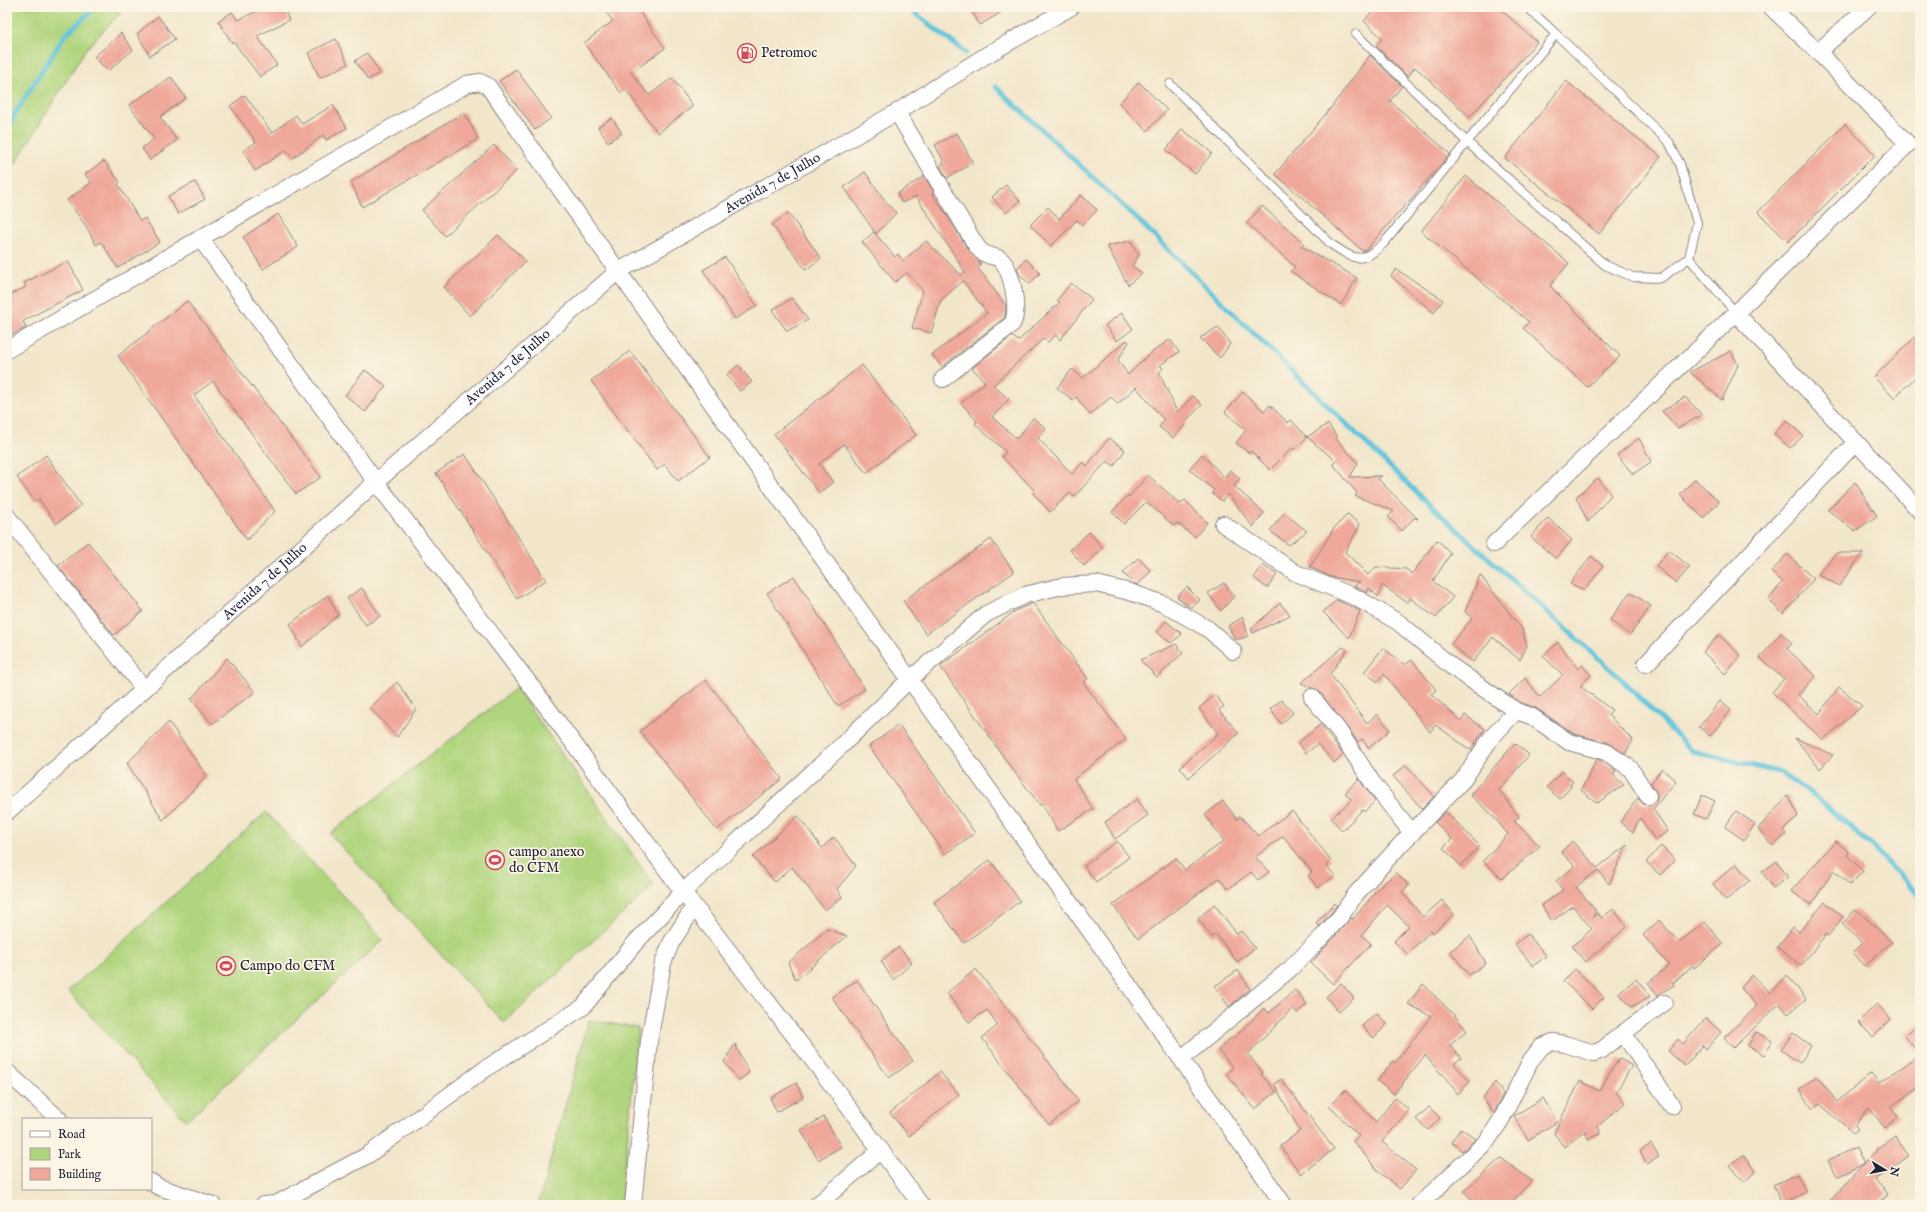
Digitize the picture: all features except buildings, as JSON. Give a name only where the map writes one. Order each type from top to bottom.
[{"type":"street","name":"Avenida 7 de Julho","points":[[7,812],[376,482],[617,272],[897,112],[1052,11],[1071,7]]},
{"type":"street","points":[[1494,544],[1736,313],[1914,148],[1771,7]]},
{"type":"street","points":[[1818,52],[1868,7]]},
{"type":"street","points":[[7,350],[467,84],[480,82],[488,86],[617,272],[1182,1058],[1284,1205]]},
{"type":"street","points":[[897,112],[971,237],[982,252],[1000,259],[1005,265],[1010,276],[1016,314],[1012,324],[943,379]]},
{"type":"street","points":[[200,238],[376,482],[538,695],[694,907],[881,1150],[921,1205]]},
{"type":"street","points":[[1736,313],[1920,510]]},
{"type":"street","points":[[1646,664],[1856,442]]},
{"type":"street","points":[[7,516],[144,689]]},
{"type":"street","points":[[1223,524],[1296,573],[1355,597],[1398,622],[1451,666],[1516,711],[1531,716],[1569,742],[1606,752],[1630,768],[1648,796]]},
{"type":"street","points":[[263,1205],[276,1204],[368,1155],[488,1067],[561,1019],[583,1007],[635,943],[683,892],[841,746],[909,680],[986,614],[1025,595],[1062,586],[1096,584],[1130,592],[1164,604],[1208,629],[1232,652]]},
{"type":"street","points":[[1312,697],[1339,731],[1372,782],[1412,833]]},
{"type":"street","points":[[1182,1058],[1290,969],[1340,918],[1356,895],[1412,833],[1463,780],[1491,738],[1516,711]]},
{"type":"street","points":[[633,1205],[648,1041],[663,963],[671,943],[694,907]]},
{"type":"street","points":[[1419,1205],[1487,1141],[1501,1120],[1531,1060],[1542,1046],[1553,1042],[1594,1053],[1602,1050],[1664,1002]]},
{"type":"street","points":[[1623,1033],[1672,1106]]},
{"type":"street","points":[[7,1072],[58,1118]]},
{"type":"street","points":[[817,1205],[881,1150]]},
{"type":"street","points":[[152,1183],[159,1187],[213,1205]]},
{"type":"lane","points":[[1356,34],[1467,142],[1605,265],[1633,277],[1661,278],[1689,258],[1696,223],[1680,164],[1669,142],[1527,7]]},
{"type":"lane","points":[[1170,84],[1331,244],[1347,254],[1360,259],[1371,255],[1384,243],[1556,34]]},
{"type":"lane","points":[[1689,258],[1736,313]]},
{"type":"green space","points":[[7,7],[126,7],[86,49],[7,177]]},
{"type":"green space","name":"campo anexo do CFM","points":[[516,688],[654,885],[504,1023],[330,834]]},
{"type":"green space","name":"Campo do CFM","points":[[266,812],[383,940],[186,1121],[68,991]]},
{"type":"green space","points":[[589,1020],[638,1028],[621,1205],[538,1205]]},
{"type":"waterway","points":[[7,133],[14,115],[65,35],[96,7]]},
{"type":"waterway","points":[[907,7],[966,53]]},
{"type":"waterway","points":[[996,87],[1136,218],[1419,495],[1619,677],[1692,751],[1778,772],[1812,794],[1874,848],[1920,897]]},
{"type":"place","name":"Petromoc","points":[[747,53]]},
{"type":"place","name":"campo anexo do CFM","points":[[495,860]]},
{"type":"place","name":"Campo do CFM","points":[[226,966]]}]
